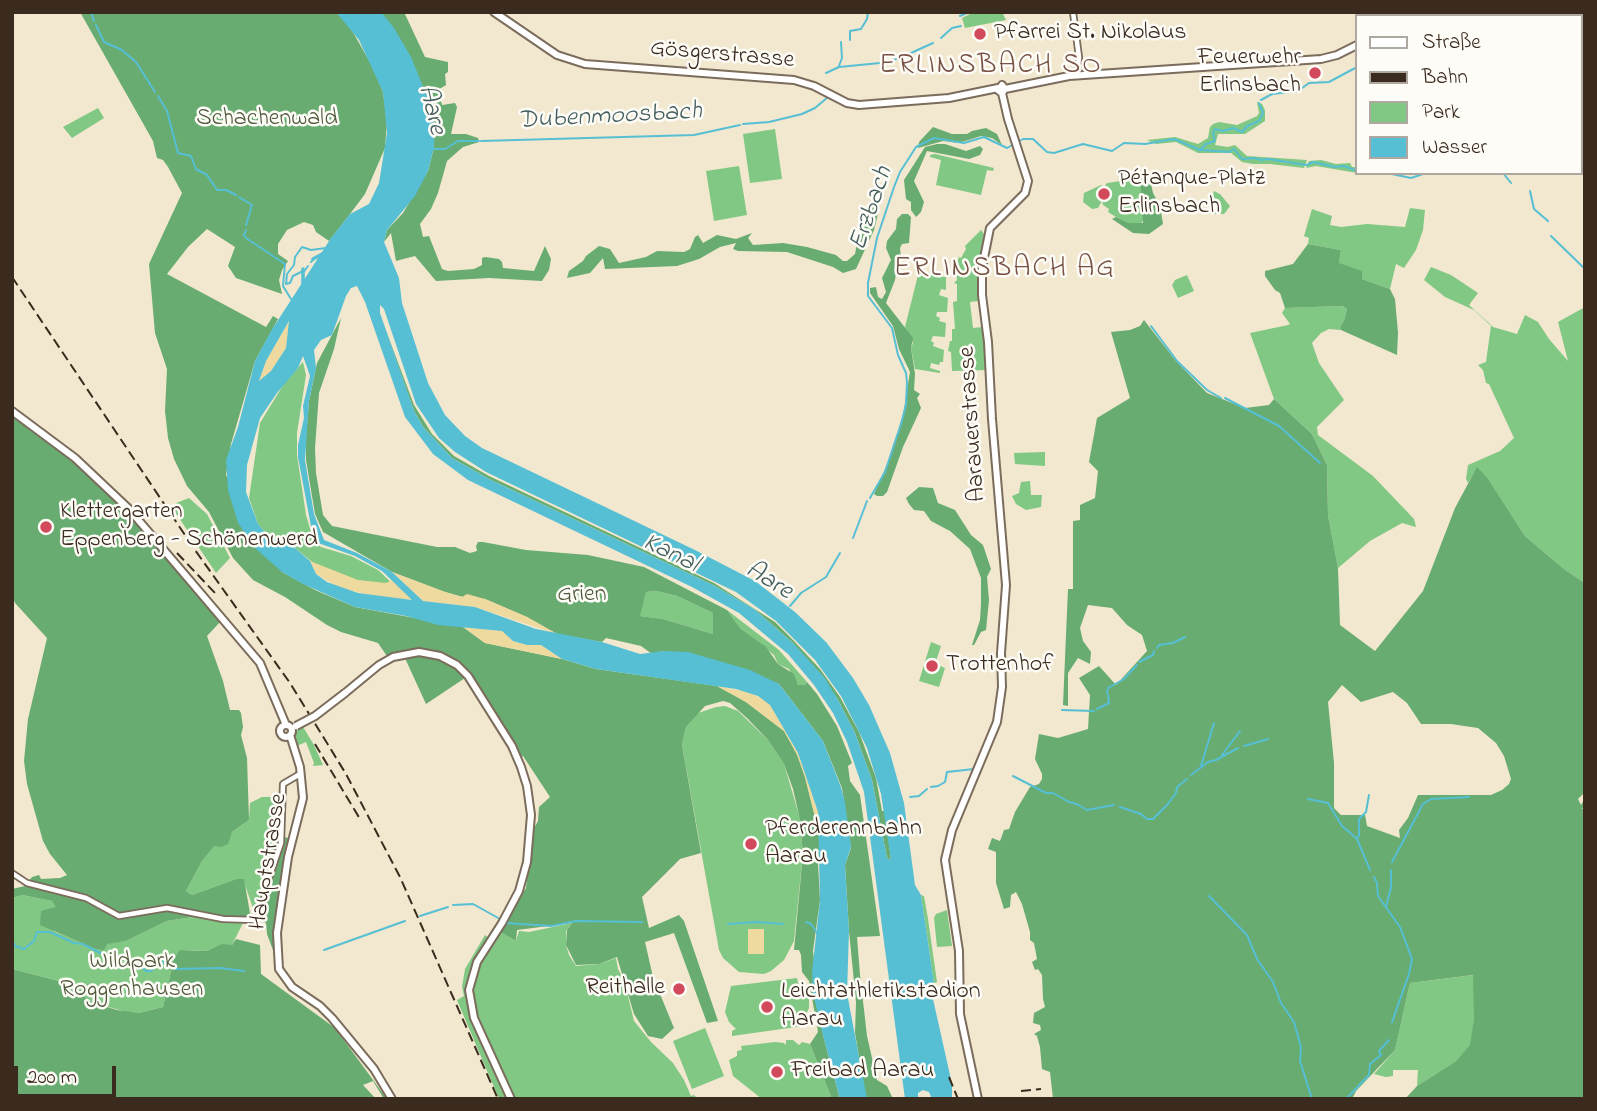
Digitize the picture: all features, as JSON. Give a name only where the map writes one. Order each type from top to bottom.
[{"type":"main road","name":"Gösgerstrasse","points":[[494,12],[557,55],[571,61],[632,69],[787,79],[820,88],[847,103],[873,104],[1002,90]]},
{"type":"main road","points":[[1002,90],[1077,76],[1321,59],[1338,55],[1356,46]]},
{"type":"main road","name":"Aarauerstrasse","points":[[978,1099],[960,1014],[960,951],[945,860],[952,830],[979,770],[997,722],[1000,706],[1006,585],[982,268],[985,244],[992,225],[1022,197],[1028,187],[1027,175],[1002,90]]},
{"type":"main road","name":"Hauptstrasse","points":[[12,411],[97,477],[129,509],[243,640],[256,659],[288,730],[300,774],[302,803],[288,858],[276,945],[281,973],[297,991],[320,1006],[332,1018],[368,1061],[392,1099]]},
{"type":"main road","points":[[288,730],[315,716],[379,665],[399,655],[419,652],[446,659],[468,676],[512,746],[521,767],[531,815],[527,862],[519,891],[477,962],[469,990],[474,1018],[511,1099]]},
{"type":"street","points":[[1073,12],[1079,57],[1077,76]]},
{"type":"street","points":[[12,873],[27,883],[86,898],[119,916],[167,908],[223,919],[254,920],[260,915],[281,844],[282,787],[300,774]]},
{"type":"green space","name":"Schachenwald","points":[[80,12],[336,12],[350,27],[383,92],[387,122],[385,148],[365,194],[329,241],[316,232],[313,225],[304,222],[287,230],[278,244],[278,254],[288,261],[279,280],[282,294],[236,278],[228,266],[235,247],[207,229],[188,247],[167,274],[266,327],[273,316],[278,319],[255,361],[231,444],[226,475],[282,572],[315,590],[355,607],[463,627],[485,643],[596,669],[717,686],[746,702],[784,731],[797,753],[820,837],[820,900],[813,951],[823,1035],[840,1099],[832,1099],[810,1044],[818,1032],[809,981],[802,972],[799,950],[794,950],[803,853],[793,789],[784,764],[768,740],[747,718],[730,703],[723,701],[705,706],[686,727],[682,745],[701,853],[680,859],[642,897],[649,928],[679,915],[684,921],[718,1021],[707,1023],[674,933],[645,942],[653,977],[674,1028],[662,1039],[648,1036],[634,1014],[617,957],[599,964],[576,965],[566,945],[567,930],[572,923],[517,930],[516,941],[500,932],[526,888],[533,830],[538,821],[539,807],[550,797],[523,756],[518,759],[468,676],[426,704],[404,656],[389,659],[378,643],[327,625],[285,597],[253,580],[233,558],[209,512],[187,486],[174,459],[168,438],[165,411],[167,369],[155,333],[149,264],[182,193],[163,160],[157,158],[153,141]]},
{"type":"green space","points":[[381,12],[404,12],[425,57],[448,62],[446,85],[438,90],[442,105],[455,103],[457,107],[451,134],[466,134],[478,138],[479,142],[463,147],[447,161],[438,193],[420,224],[423,237],[429,236],[442,269],[474,269],[482,265],[482,258],[485,257],[499,259],[503,268],[534,271],[545,246],[551,259],[549,270],[542,281],[489,278],[436,281],[415,256],[396,261],[391,233],[384,242],[387,230],[403,213],[428,171],[434,147]]},
{"type":"green space","points":[[974,12],[1004,12],[1006,20],[965,28],[962,18]]},
{"type":"green space","points":[[1257,102],[1262,104],[1265,110],[1265,121],[1245,134],[1218,134],[1215,145],[1235,145],[1247,156],[1307,160],[1304,168],[1253,164],[1242,162],[1231,153],[1198,153],[1176,142],[1156,144],[1147,140],[1175,137],[1198,144],[1208,138],[1213,124],[1219,122],[1237,125],[1257,116]]},
{"type":"green space","points":[[98,108],[104,118],[72,138],[63,127]]},
{"type":"green space","points":[[933,127],[952,134],[967,134],[986,128],[997,134],[1002,145],[992,138],[981,136],[959,143],[943,141],[918,148],[919,142]]},
{"type":"green space","points":[[775,129],[782,179],[750,183],[743,134]]},
{"type":"green space","points":[[937,144],[966,151],[980,146],[983,149],[980,155],[969,159],[927,151],[914,181],[924,202],[916,217],[911,210],[911,202],[906,199],[904,180],[925,147]]},
{"type":"green space","points":[[935,154],[994,168],[993,171],[987,170],[981,195],[936,185],[941,160],[930,157]]},
{"type":"green space","points":[[1309,161],[1350,163],[1352,167],[1356,167],[1356,173],[1316,166],[1306,168]]},
{"type":"green space","points":[[739,166],[747,215],[714,221],[706,171]]},
{"type":"green space","points":[[1140,178],[1144,218],[1141,224],[1129,223],[1116,217],[1108,212],[1109,209],[1102,201],[1098,208],[1092,209],[1083,202],[1084,193],[1101,185],[1104,187],[1107,183]]},
{"type":"green space","points":[[1140,178],[1150,179],[1160,206],[1163,224],[1149,234],[1133,233],[1112,219],[1116,217],[1129,223],[1143,223]]},
{"type":"green space","points":[[1214,191],[1230,206],[1224,214],[1208,214]]},
{"type":"green space","points":[[872,205],[880,206],[874,230],[856,269],[843,273],[833,267],[787,252],[738,251],[733,249],[736,243],[677,266],[605,269],[603,258],[590,273],[567,278],[569,271],[599,246],[610,249],[619,263],[646,257],[657,251],[684,252],[690,249],[698,235],[703,243],[717,235],[736,239],[752,233],[748,238],[753,245],[783,243],[807,247],[847,261],[855,254],[859,233],[868,223]]},
{"type":"green space","points":[[1410,208],[1425,210],[1423,230],[1416,250],[1404,268],[1396,264],[1390,289],[1362,279],[1339,263],[1341,250],[1308,244],[1309,238],[1304,236],[1312,209],[1332,216],[1330,225],[1405,227]]},
{"type":"green space","points":[[902,214],[911,217],[909,243],[902,244],[900,248],[901,258],[898,259],[895,280],[886,303],[913,338],[911,348],[915,374],[914,390],[920,394],[917,398],[921,408],[887,492],[883,496],[877,496],[874,494],[888,462],[903,415],[910,372],[899,349],[893,326],[870,293],[870,288],[876,287],[878,297],[882,299],[886,292],[882,278],[891,260],[886,248],[887,241]]},
{"type":"green space","points":[[981,230],[984,234],[978,280],[979,301],[970,302],[973,328],[983,327],[986,370],[952,371],[951,352],[948,351],[952,341],[952,329],[955,329],[953,302],[957,301],[957,284],[954,283],[957,280],[956,265],[966,249],[965,246]]},
{"type":"green space","points":[[1308,244],[1341,250],[1339,263],[1362,271],[1362,279],[1390,289],[1395,299],[1397,355],[1341,330],[1347,309],[1342,306],[1285,308],[1280,293],[1265,276],[1265,271],[1293,264]]},
{"type":"green space","points":[[1431,267],[1451,275],[1478,293],[1469,305],[1493,327],[1517,334],[1525,315],[1538,322],[1568,361],[1558,322],[1585,307],[1585,583],[1525,536],[1487,477],[1477,468],[1468,483],[1466,479],[1468,465],[1500,451],[1514,438],[1489,384],[1486,383],[1483,370],[1478,365],[1486,362],[1491,326],[1474,310],[1445,297],[1424,280]]},
{"type":"green space","points":[[919,271],[949,278],[946,278],[946,290],[941,289],[939,295],[948,298],[947,312],[937,312],[936,316],[940,318],[939,321],[946,323],[945,337],[933,336],[931,341],[933,346],[944,350],[943,362],[939,365],[931,363],[930,368],[940,373],[915,369],[911,348],[913,343],[905,327]]},
{"type":"green space","points":[[1187,275],[1194,291],[1178,298],[1172,285],[1175,280]]},
{"type":"green space","points":[[1341,306],[1347,309],[1341,330],[1329,329],[1312,343],[1319,363],[1344,400],[1317,427],[1318,435],[1373,476],[1414,519],[1416,527],[1402,523],[1370,541],[1338,568],[1328,515],[1327,465],[1312,434],[1274,399],[1250,333],[1290,324],[1282,313],[1285,308]]},
{"type":"green space","name":"Grien","points":[[341,318],[319,393],[315,448],[323,515],[332,526],[437,547],[455,547],[470,553],[477,551],[478,542],[483,542],[526,550],[588,555],[644,567],[727,610],[741,629],[766,647],[778,664],[794,674],[798,685],[805,685],[807,682],[817,694],[837,726],[852,763],[848,766],[850,781],[860,795],[880,936],[857,937],[860,975],[867,1036],[877,1080],[887,1086],[893,1099],[867,1099],[855,1033],[856,1002],[845,865],[851,848],[842,788],[823,741],[779,684],[664,651],[652,654],[641,646],[606,638],[602,642],[557,634],[527,617],[485,599],[445,592],[392,572],[323,532],[315,514],[306,460],[309,401],[317,363]],"holes":[[[656,591],[677,596],[713,613],[713,634],[663,619],[640,616],[646,592]]]},
{"type":"green space","points":[[382,320],[414,405],[432,434],[454,456],[489,476],[714,583],[775,622],[793,640],[820,669],[840,697],[859,732],[876,778],[882,811],[885,811],[891,860],[887,858],[872,780],[855,733],[837,698],[793,643],[754,609],[713,585],[489,479],[452,458],[424,428],[414,411]]},
{"type":"green space","points":[[1144,320],[1176,361],[1207,393],[1245,408],[1269,405],[1274,399],[1312,434],[1327,465],[1328,515],[1338,568],[1340,625],[1375,651],[1423,591],[1455,508],[1477,467],[1487,477],[1525,536],[1585,583],[1585,792],[1578,799],[1581,805],[1585,798],[1582,809],[1585,809],[1585,1099],[1405,1099],[1417,1086],[1456,1061],[1470,1045],[1474,1018],[1473,975],[1410,983],[1395,1050],[1356,1091],[1352,1099],[1053,1099],[1050,1072],[1042,1069],[1040,1047],[1034,1034],[1041,1030],[1040,1025],[1033,1023],[1034,1013],[1045,1007],[1042,975],[1038,969],[1035,970],[1032,962],[1037,959],[1034,943],[1030,940],[1022,904],[1016,892],[1011,895],[1010,907],[1004,909],[996,883],[996,852],[988,849],[992,838],[1000,841],[1004,830],[1009,829],[1015,812],[1030,787],[1039,784],[1042,779],[1035,759],[1039,734],[1058,738],[1088,729],[1090,695],[1079,678],[1099,666],[1116,685],[1147,651],[1142,635],[1127,625],[1112,608],[1088,605],[1080,628],[1083,641],[1091,652],[1090,664],[1078,658],[1068,673],[1068,706],[1063,705],[1068,589],[1073,589],[1073,521],[1080,520],[1080,505],[1095,498],[1098,471],[1089,462],[1097,418],[1130,398],[1111,332],[1140,326]],"holes":[[[1342,685],[1361,702],[1393,692],[1407,703],[1421,724],[1451,724],[1478,728],[1496,743],[1504,756],[1511,779],[1509,784],[1491,795],[1418,795],[1408,818],[1399,830],[1400,838],[1367,826],[1365,815],[1341,815],[1334,808],[1334,763],[1328,702]]]},
{"type":"green space","points":[[303,362],[306,375],[297,433],[297,455],[306,515],[314,542],[378,570],[408,598],[343,587],[295,548],[268,536],[258,524],[249,498],[260,423],[285,382]]},
{"type":"green space","points":[[12,415],[54,445],[116,501],[221,621],[207,636],[230,710],[239,710],[241,713],[241,735],[247,758],[249,820],[232,832],[228,844],[214,846],[202,861],[186,891],[192,895],[236,879],[244,879],[251,919],[243,923],[199,916],[167,921],[126,941],[107,944],[104,950],[40,925],[41,911],[56,907],[52,901],[22,895],[12,898],[12,889],[25,886],[32,877],[39,875],[41,879],[60,878],[67,875],[43,841],[27,784],[24,761],[28,719],[47,638],[15,603],[12,595]]},
{"type":"green space","points":[[1045,452],[1045,466],[1015,464],[1014,453]]},
{"type":"green space","points":[[1030,481],[1031,495],[1042,495],[1041,507],[1026,510],[1016,504],[1012,496],[1019,493],[1021,482]]},
{"type":"green space","points":[[919,487],[933,488],[938,503],[955,510],[971,535],[983,545],[991,569],[987,577],[989,600],[986,630],[981,632],[974,645],[980,620],[981,578],[970,549],[950,531],[931,521],[924,511],[914,510],[909,504],[906,498]]},
{"type":"green space","points":[[189,498],[207,514],[230,558],[216,573],[173,509],[176,503]]},
{"type":"green space","points":[[656,591],[677,596],[713,613],[713,634],[663,619],[639,616],[646,592]]},
{"type":"green space","points":[[727,610],[779,650],[807,682],[805,685],[798,685],[789,669],[778,664],[774,655],[741,629]]},
{"type":"green space","name":"Trottenhof","points":[[931,642],[941,646],[935,664],[945,668],[939,687],[919,681]]},
{"type":"green space","name":"Pferderennbahn Aarau","points":[[725,706],[738,711],[768,740],[784,764],[799,815],[803,853],[794,941],[784,960],[764,974],[739,972],[723,958],[719,950],[682,745],[686,727],[698,713]]},
{"type":"green space","points":[[303,727],[323,765],[313,766],[306,742],[299,745],[298,749],[293,737],[296,731]]},
{"type":"green space","points":[[262,797],[278,797],[278,844],[261,888],[258,911],[254,911],[243,879],[192,895],[186,891],[214,845],[249,820],[250,803]]},
{"type":"green space","points":[[284,837],[288,838],[274,930],[274,953],[266,923],[262,920]]},
{"type":"green space","name":"Wildpark Roggenhausen","points":[[22,895],[52,901],[57,907],[53,931],[88,945],[126,941],[167,921],[199,916],[243,923],[232,945],[222,945],[207,951],[186,950],[174,958],[163,1007],[139,1013],[127,1012],[94,1003],[59,981],[12,969],[12,898]]},
{"type":"green space","points":[[921,895],[924,896],[928,919],[937,982],[934,983]]},
{"type":"green space","points":[[947,910],[952,946],[937,947],[934,918],[936,914]]},
{"type":"green space","points":[[572,923],[566,931],[566,945],[576,966],[599,964],[616,958],[634,1021],[673,1063],[691,1096],[694,1095],[698,1099],[513,1099],[477,1019],[471,990],[481,958],[500,932],[516,941],[519,931],[529,932]]},
{"type":"green space","points":[[485,935],[490,939],[468,979],[467,1001],[473,1021],[509,1099],[499,1099],[457,1000],[464,996],[462,987],[465,969]]},
{"type":"green space","points":[[236,939],[260,945],[261,974],[335,1028],[387,1099],[384,1099],[373,1081],[363,1085],[376,1099],[12,1099],[12,969],[59,981],[94,1003],[139,1013],[163,1007],[174,958],[180,950],[207,951],[222,944],[232,945]]},
{"type":"green space","points":[[1474,975],[1471,1045],[1456,1061],[1417,1086],[1418,1070],[1393,1070],[1393,1076],[1386,1077],[1374,1074],[1395,1050],[1410,983]]},
{"type":"green space","name":"Leichtathletikstadion Aarau","points":[[797,978],[809,1000],[803,1026],[732,1036],[732,1031],[736,1029],[725,1012],[731,986]]},
{"type":"green space","points":[[705,1028],[724,1076],[692,1089],[673,1041]]},
{"type":"green space","name":"Freibad Aarau","points":[[786,1040],[793,1040],[799,1045],[802,1042],[810,1044],[832,1099],[762,1099],[733,1076],[729,1060],[737,1056],[737,1051],[742,1050],[741,1046],[775,1042],[786,1045]]},
{"type":"sand","points":[[290,320],[286,348],[271,371],[259,382],[266,361]]},
{"type":"sand","points":[[310,561],[358,580],[386,583],[392,580],[413,600],[378,597],[340,588],[316,574]]},
{"type":"sand","points":[[392,572],[462,597],[467,594],[485,599],[527,617],[557,634],[475,607],[423,601]]},
{"type":"sand","points":[[463,627],[502,631],[513,641],[541,645],[562,659],[485,643]]},
{"type":"sand","points":[[717,686],[748,692],[770,705],[798,753],[818,812],[820,837],[805,777],[784,731],[746,702]]},
{"type":"sand","points":[[748,929],[764,929],[764,954],[748,954]]},
{"type":"water","points":[[336,12],[381,12],[411,57],[429,101],[434,122],[434,147],[428,171],[415,196],[387,230],[384,242],[399,278],[402,303],[428,383],[445,415],[465,436],[482,448],[755,581],[795,612],[826,642],[869,705],[890,753],[904,803],[915,885],[921,895],[934,983],[933,999],[952,1084],[952,1099],[932,1099],[929,1092],[923,1090],[918,1093],[918,1099],[905,1099],[864,792],[847,742],[833,713],[814,685],[788,654],[739,613],[692,587],[468,480],[433,454],[405,417],[357,286],[351,288],[346,296],[332,335],[321,340],[314,350],[316,368],[309,401],[305,460],[314,514],[324,540],[357,553],[392,572],[423,601],[475,607],[536,629],[602,642],[640,654],[688,652],[750,670],[779,684],[823,741],[845,803],[851,847],[845,865],[849,931],[847,993],[867,1099],[840,1099],[823,1035],[813,993],[812,972],[820,900],[818,812],[798,753],[770,705],[758,696],[736,689],[596,669],[562,659],[541,645],[513,641],[502,631],[438,625],[355,607],[282,572],[255,548],[238,523],[228,490],[226,460],[238,427],[255,361],[271,331],[331,238],[350,214],[369,204],[379,183],[387,133],[383,92],[359,40]],"holes":[[[380,305],[384,309],[416,404],[439,438],[455,452],[486,472],[736,592],[776,621],[815,660],[841,696],[867,748],[881,794],[891,860],[887,858],[872,780],[855,733],[824,677],[793,643],[754,609],[713,585],[489,479],[452,458],[424,428],[414,411],[380,313]],[[289,321],[286,348],[271,371],[259,381],[266,361]],[[303,356],[310,376],[303,406],[304,418],[298,457],[313,537],[318,543],[355,556],[382,571],[412,600],[358,593],[327,582],[316,574],[310,561],[295,548],[268,536],[258,524],[246,492],[247,465],[260,418],[298,368]]]},
{"type":"waterway","points":[[91,12],[94,21]]},
{"type":"waterway","points":[[850,40],[850,31],[861,29],[868,12]]},
{"type":"waterway","name":"Dubenmoosbach","points":[[960,16],[969,12]]},
{"type":"waterway","points":[[96,25],[104,42],[122,50],[136,62],[155,92]]},
{"type":"waterway","name":"Dubenmoosbach","points":[[941,38],[952,28],[961,26]]},
{"type":"waterway","points":[[839,66],[842,58],[841,42]]},
{"type":"waterway","name":"Dubenmoosbach","points":[[826,73],[839,67],[900,58],[933,43]]},
{"type":"waterway","name":"Erzbach","points":[[1261,100],[1272,94],[1298,91],[1309,83],[1329,82],[1356,68]]},
{"type":"waterway","points":[[158,96],[167,111],[178,153],[191,156],[196,169],[207,175],[217,190],[226,190],[236,195]]},
{"type":"waterway","name":"Dubenmoosbach","points":[[743,124],[769,122],[802,114],[828,97]]},
{"type":"waterway","name":"Erzbach","points":[[870,498],[885,472],[901,424],[906,405],[907,382],[892,328],[868,296],[868,283],[877,238],[894,187],[916,147],[934,138],[964,143],[984,137],[1007,148],[1023,139],[1033,139],[1047,152],[1054,153],[1083,144],[1112,151],[1124,143],[1145,144],[1174,139],[1200,150],[1215,141],[1215,129],[1223,131],[1233,128],[1242,132],[1247,126],[1259,121],[1263,113],[1259,103]]},
{"type":"waterway","name":"Dubenmoosbach","points":[[481,141],[694,135],[740,125]]},
{"type":"waterway","name":"Dubenmoosbach","points":[[433,149],[445,149],[458,141],[479,141]]},
{"type":"waterway","points":[[1201,150],[1229,152],[1234,149],[1242,159],[1268,159],[1307,165],[1313,162],[1335,167],[1344,166],[1356,171]]},
{"type":"waterway","points":[[1397,175],[1411,178],[1420,175]]},
{"type":"waterway","points":[[1505,175],[1511,183]]},
{"type":"waterway","points":[[1530,191],[1534,209],[1548,221]]},
{"type":"waterway","points":[[239,197],[252,205],[246,225]]},
{"type":"waterway","points":[[246,230],[246,238],[285,264],[283,286],[291,299]]},
{"type":"waterway","points":[[1551,236],[1585,269]]},
{"type":"waterway","points":[[303,271],[293,276],[290,283],[286,284],[287,274],[302,247],[311,250],[326,248]]},
{"type":"waterway","points":[[313,259],[324,253]]},
{"type":"waterway","points":[[311,262],[314,259]]},
{"type":"waterway","points":[[303,273],[308,266]]},
{"type":"waterway","points":[[303,269],[303,285]]},
{"type":"waterway","points":[[1151,326],[1177,361],[1207,390],[1221,398]]},
{"type":"waterway","points":[[1225,398],[1279,426],[1320,463]]},
{"type":"waterway","name":"Erzbach","points":[[853,538],[867,501]]},
{"type":"waterway","name":"Erzbach","points":[[790,606],[801,593],[826,577],[840,553]]},
{"type":"waterway","points":[[1157,648],[1185,637]]},
{"type":"waterway","points":[[1139,662],[1153,655],[1154,651]]},
{"type":"waterway","points":[[1107,693],[1108,688],[1124,679],[1137,665]]},
{"type":"waterway","points":[[1097,709],[1109,703],[1108,695]]},
{"type":"waterway","points":[[1062,710],[1094,711]]},
{"type":"waterway","points":[[1201,766],[1214,723]]},
{"type":"waterway","points":[[1222,755],[1240,731]]},
{"type":"waterway","points":[[1244,746],[1268,739]]},
{"type":"waterway","points":[[1191,775],[1208,762],[1238,748]]},
{"type":"waterway","points":[[931,787],[945,782],[947,772],[974,769]]},
{"type":"waterway","points":[[1013,776],[1087,810],[1114,805]]},
{"type":"waterway","points":[[1120,807],[1153,819],[1167,805],[1177,787],[1187,779]]},
{"type":"waterway","points":[[910,797],[919,796],[927,789]]},
{"type":"waterway","points":[[1369,795],[1366,812],[1359,819],[1357,839],[1370,870]]},
{"type":"waterway","points":[[1392,862],[1423,804],[1431,799],[1469,797]]},
{"type":"waterway","points":[[1308,799],[1328,803],[1342,826],[1356,838]]},
{"type":"waterway","points":[[1386,907],[1391,887],[1391,870]]},
{"type":"waterway","points":[[1374,877],[1378,896],[1400,927],[1412,959],[1392,1022]]},
{"type":"waterway","points":[[1209,896],[1247,935],[1257,959],[1273,982],[1281,1003],[1294,1022],[1301,1047],[1300,1061],[1312,1099]]},
{"type":"waterway","points":[[453,905],[473,904],[500,919]]},
{"type":"waterway","points":[[420,916],[448,907]]},
{"type":"waterway","points":[[324,950],[405,921]]},
{"type":"waterway","points":[[506,923],[551,926],[576,921],[642,922]]},
{"type":"waterway","points":[[806,922],[811,924],[817,933]]},
{"type":"waterway","points":[[728,924],[783,924]]},
{"type":"waterway","points":[[12,940],[15,946],[24,949],[34,941],[37,932],[50,932],[74,943],[83,944],[114,960],[129,957],[146,971],[151,971],[161,961],[175,969],[220,968],[244,971]]},
{"type":"waterway","points":[[1346,1099],[1369,1075],[1370,1064],[1381,1055],[1379,1051],[1389,1040]]},
{"type":"railway","points":[[12,277],[195,550],[290,683],[346,774],[400,877],[498,1099]]},
{"type":"railway","points":[[177,553],[215,593]]},
{"type":"railway","points":[[315,744],[360,819]]},
{"type":"railway","points":[[949,1077],[958,1099]]},
{"type":"railway","points":[[1021,1091],[1041,1089]]},
{"type":"place","name":"Pfarrei St. Nikolaus","points":[[980,34]]},
{"type":"place","name":"Feuerwehr Erlinsbach","points":[[1315,73]]},
{"type":"place","name":"Pétanque-Platz Erlinsbach","points":[[1104,194]]},
{"type":"place","name":"Klettergarten Eppenberg - Schönenwerd","points":[[46,527]]},
{"type":"place","name":"Trottenhof","points":[[932,666]]},
{"type":"place","name":"Pferderennbahn Aarau","points":[[751,844]]},
{"type":"place","name":"Reithalle","points":[[679,989]]},
{"type":"place","name":"Leichtathletikstadion Aarau","points":[[767,1007]]},
{"type":"place","name":"Freibad Aarau","points":[[777,1072]]},
{"type":"district","name":"ERLINSBACH SO","points":[[991,67]]},
{"type":"district","name":"ERLINSBACH AG","points":[[1005,270]]},
{"type":"water label","name":"Aare","points":[[430,110]]},
{"type":"water label","name":"Kanal","points":[[670,555]]},
{"type":"water label","name":"Aare","points":[[768,582]]}]
